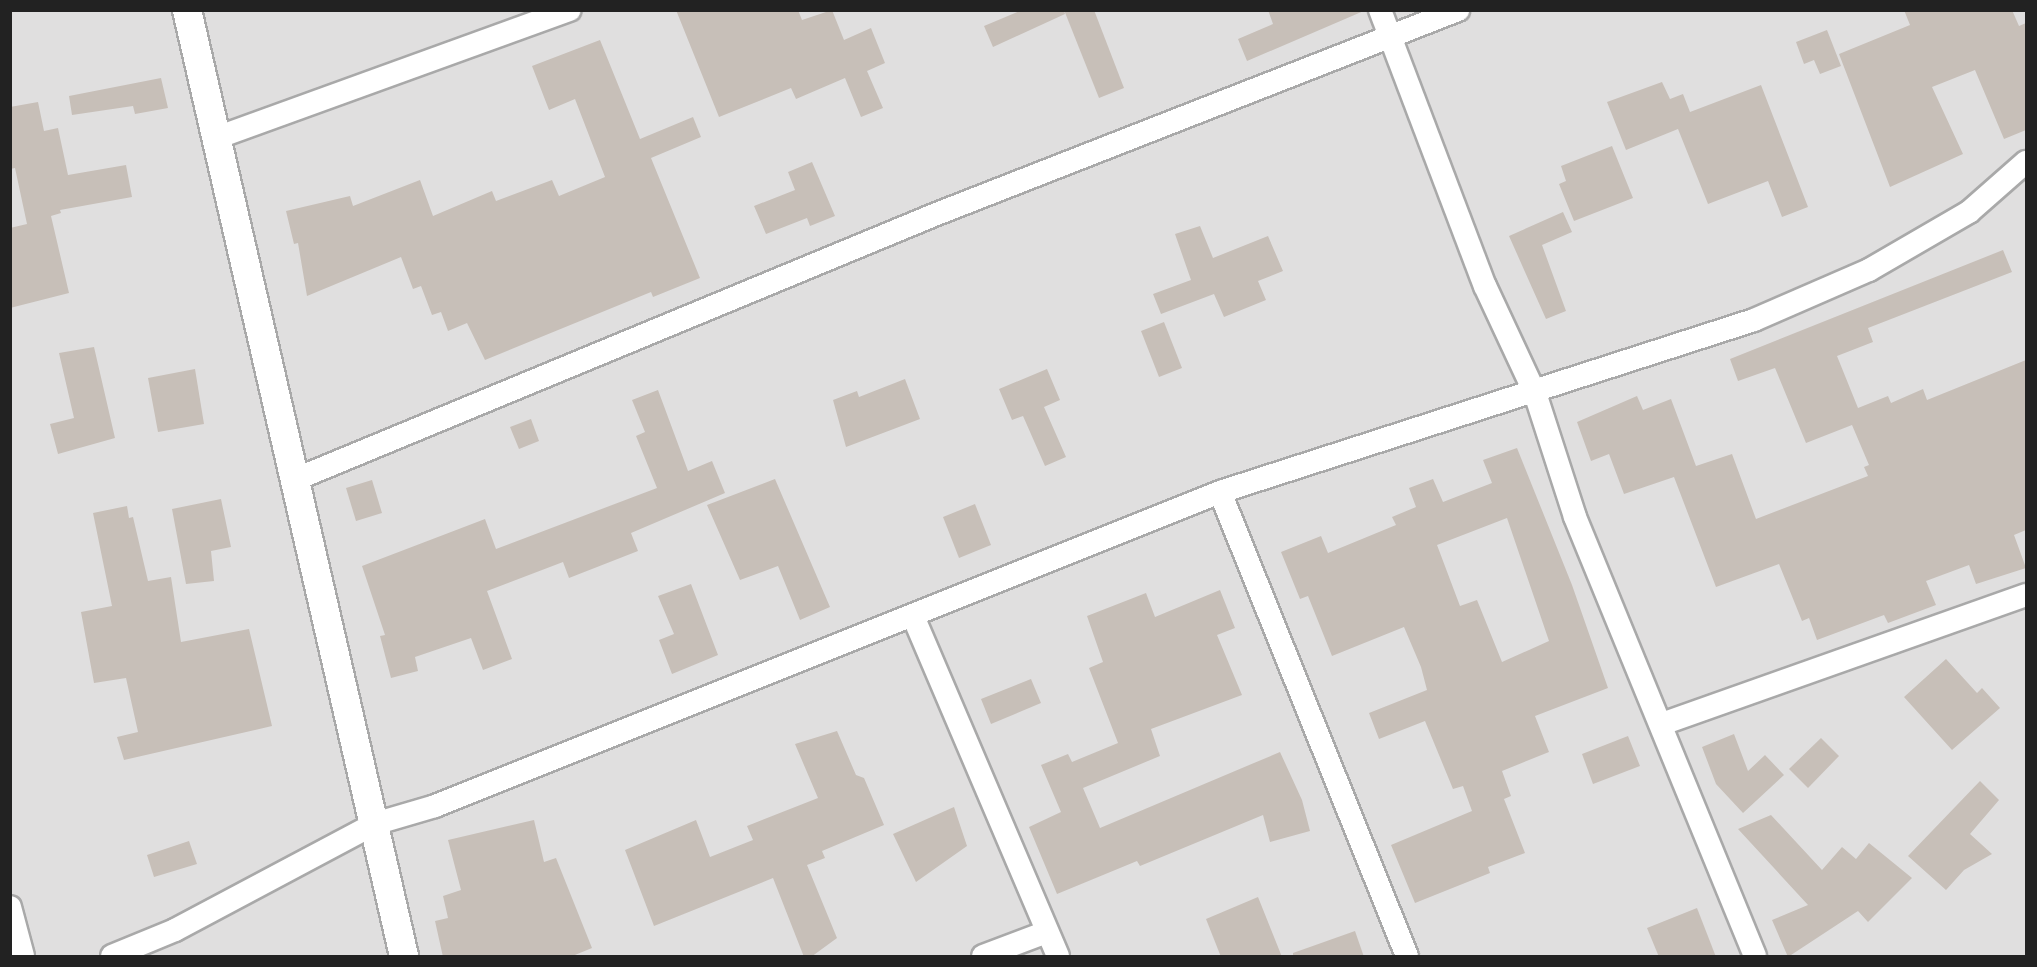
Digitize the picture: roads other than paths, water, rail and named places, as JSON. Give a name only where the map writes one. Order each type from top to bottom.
[{"type":"street","points":[[187,10],[404,957]]},
{"type":"street","points":[[216,138],[570,10]]},
{"type":"street","points":[[1380,10],[1485,286],[1534,393],[1575,517],[1662,724],[1755,957]]},
{"type":"street","points":[[294,480],[934,215],[1458,10]]},
{"type":"street","points":[[112,957],[175,930],[374,824],[435,806],[743,680],[913,616],[1220,492],[1534,393],[1754,320],[1869,270],[1969,212],[2026,162]]},
{"type":"street","points":[[1220,492],[1407,957]]},
{"type":"street","points":[[1662,724],[2026,595]]},
{"type":"street","points":[[913,616],[1058,957]]},
{"type":"street","points":[[10,907],[23,957]]},
{"type":"street","points":[[983,957],[1047,932]]}]
